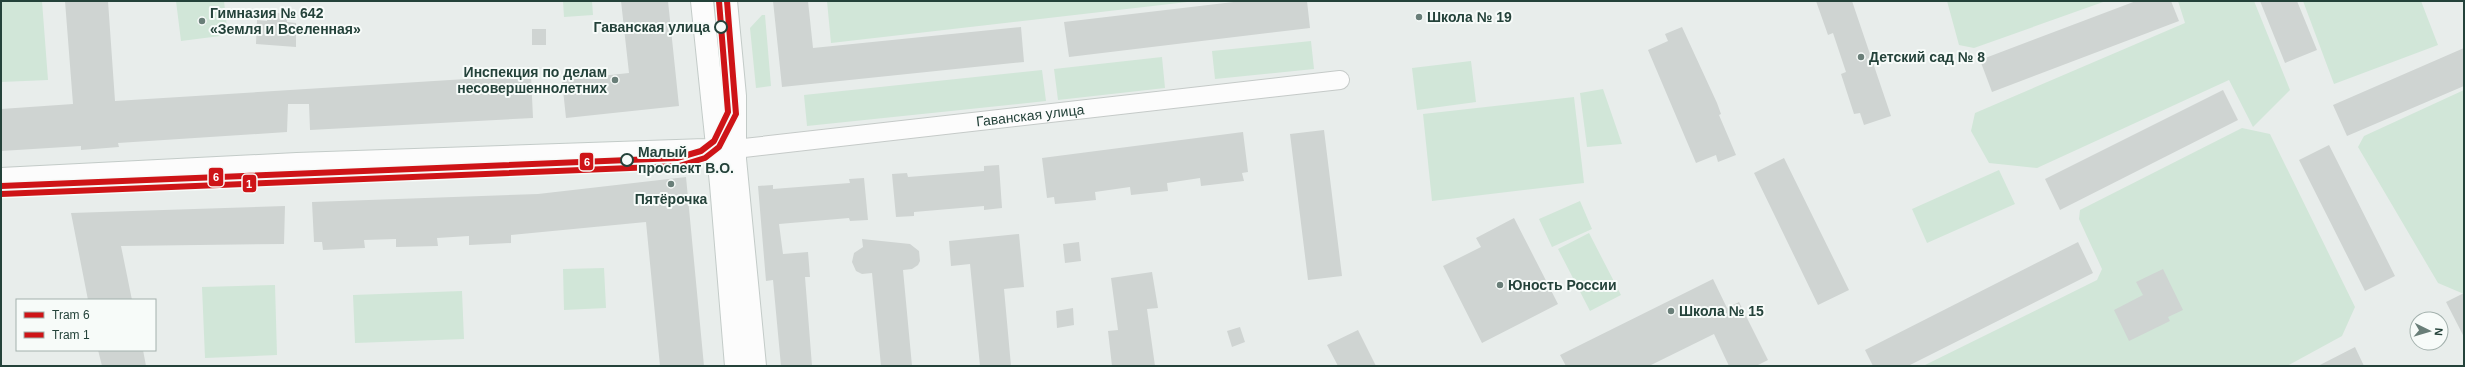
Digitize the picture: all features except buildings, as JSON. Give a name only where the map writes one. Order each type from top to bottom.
[{"type":"main road","points":[[702,1],[726,149],[755,366]]},
{"type":"main road","points":[[726,1],[735,96],[726,149],[736,366]]},
{"type":"main road","name":"Гаванская улица","points":[[1,179],[297,164],[726,149]]},
{"type":"street","name":"Гаванская улица","points":[[726,149],[1340,80]]},
{"type":"green space","points":[[1,1],[42,1],[48,80],[1,82]]},
{"type":"green space","name":"Гимназия № 642 «Земля и Вселенная»","points":[[176,1],[224,1],[228,35],[181,41]]},
{"type":"green space","points":[[563,1],[592,1],[593,15],[564,17]]},
{"type":"green space","points":[[827,1],[1196,1],[831,43]]},
{"type":"green space","points":[[1947,1],[2106,1],[1974,48],[1959,45]]},
{"type":"green space","points":[[2178,1],[2254,1],[2290,90],[2253,127],[2229,80],[2037,168],[1989,163],[1971,131],[1975,113],[2185,23]]},
{"type":"green space","points":[[2303,1],[2421,1],[2438,45],[2334,84]]},
{"type":"green space","points":[[762,15],[765,15],[771,86],[756,88],[750,28]]},
{"type":"green space","points":[[1311,41],[1314,69],[1215,79],[1212,51]]},
{"type":"green space","points":[[1162,57],[1165,88],[1058,100],[1054,69]]},
{"type":"green space","points":[[1471,61],[1476,102],[1417,110],[1412,68]]},
{"type":"green space","points":[[1042,70],[1046,101],[807,126],[804,95]]},
{"type":"green space","points":[[1603,89],[1622,144],[1587,147],[1580,93]]},
{"type":"green space","points":[[2464,90],[2464,294],[2438,283],[2358,147],[2364,136]]},
{"type":"green space","points":[[1574,97],[1584,183],[1432,201],[1423,114]]},
{"type":"green space","points":[[2242,128],[2270,134],[2355,307],[2342,336],[2287,366],[1923,366],[2097,280],[2102,269],[2079,219],[2080,210]]},
{"type":"green space","points":[[1999,170],[2015,204],[1927,243],[1912,209]]},
{"type":"green space","points":[[1580,201],[1592,229],[1552,247],[1539,219]]},
{"type":"green space","points":[[1589,233],[1621,295],[1590,311],[1558,249]]},
{"type":"green space","points":[[604,268],[606,308],[564,310],[563,269]]},
{"type":"green space","points":[[275,285],[277,355],[205,358],[202,287]]},
{"type":"green space","points":[[462,291],[464,339],[355,343],[353,295]]},
{"type":"tram line","name":"6","points":[[1,186],[677,158],[701,151],[714,141],[728,112],[719,1]]},
{"type":"tram line","name":"1","points":[[1,194],[679,166],[705,158],[719,147],[736,114],[727,1]]},
{"type":"place","name":"Школа № 19","points":[[1419,17]]},
{"type":"place","name":"Гимназия № 642 «Земля и Вселенная»","points":[[202,21]]},
{"type":"place","name":"Гаванская улица","points":[[721,27]]},
{"type":"place","name":"Детский сад № 8","points":[[1861,57]]},
{"type":"place","name":"Инспекция по делам несовершеннолетних","points":[[615,80]]},
{"type":"place","name":"Малый проспект В.О.","points":[[627,160]]},
{"type":"place","name":"Пятёрочка","points":[[671,184]]},
{"type":"place","name":"Юность России","points":[[1500,285]]},
{"type":"place","name":"Школа № 15","points":[[1671,311]]}]
